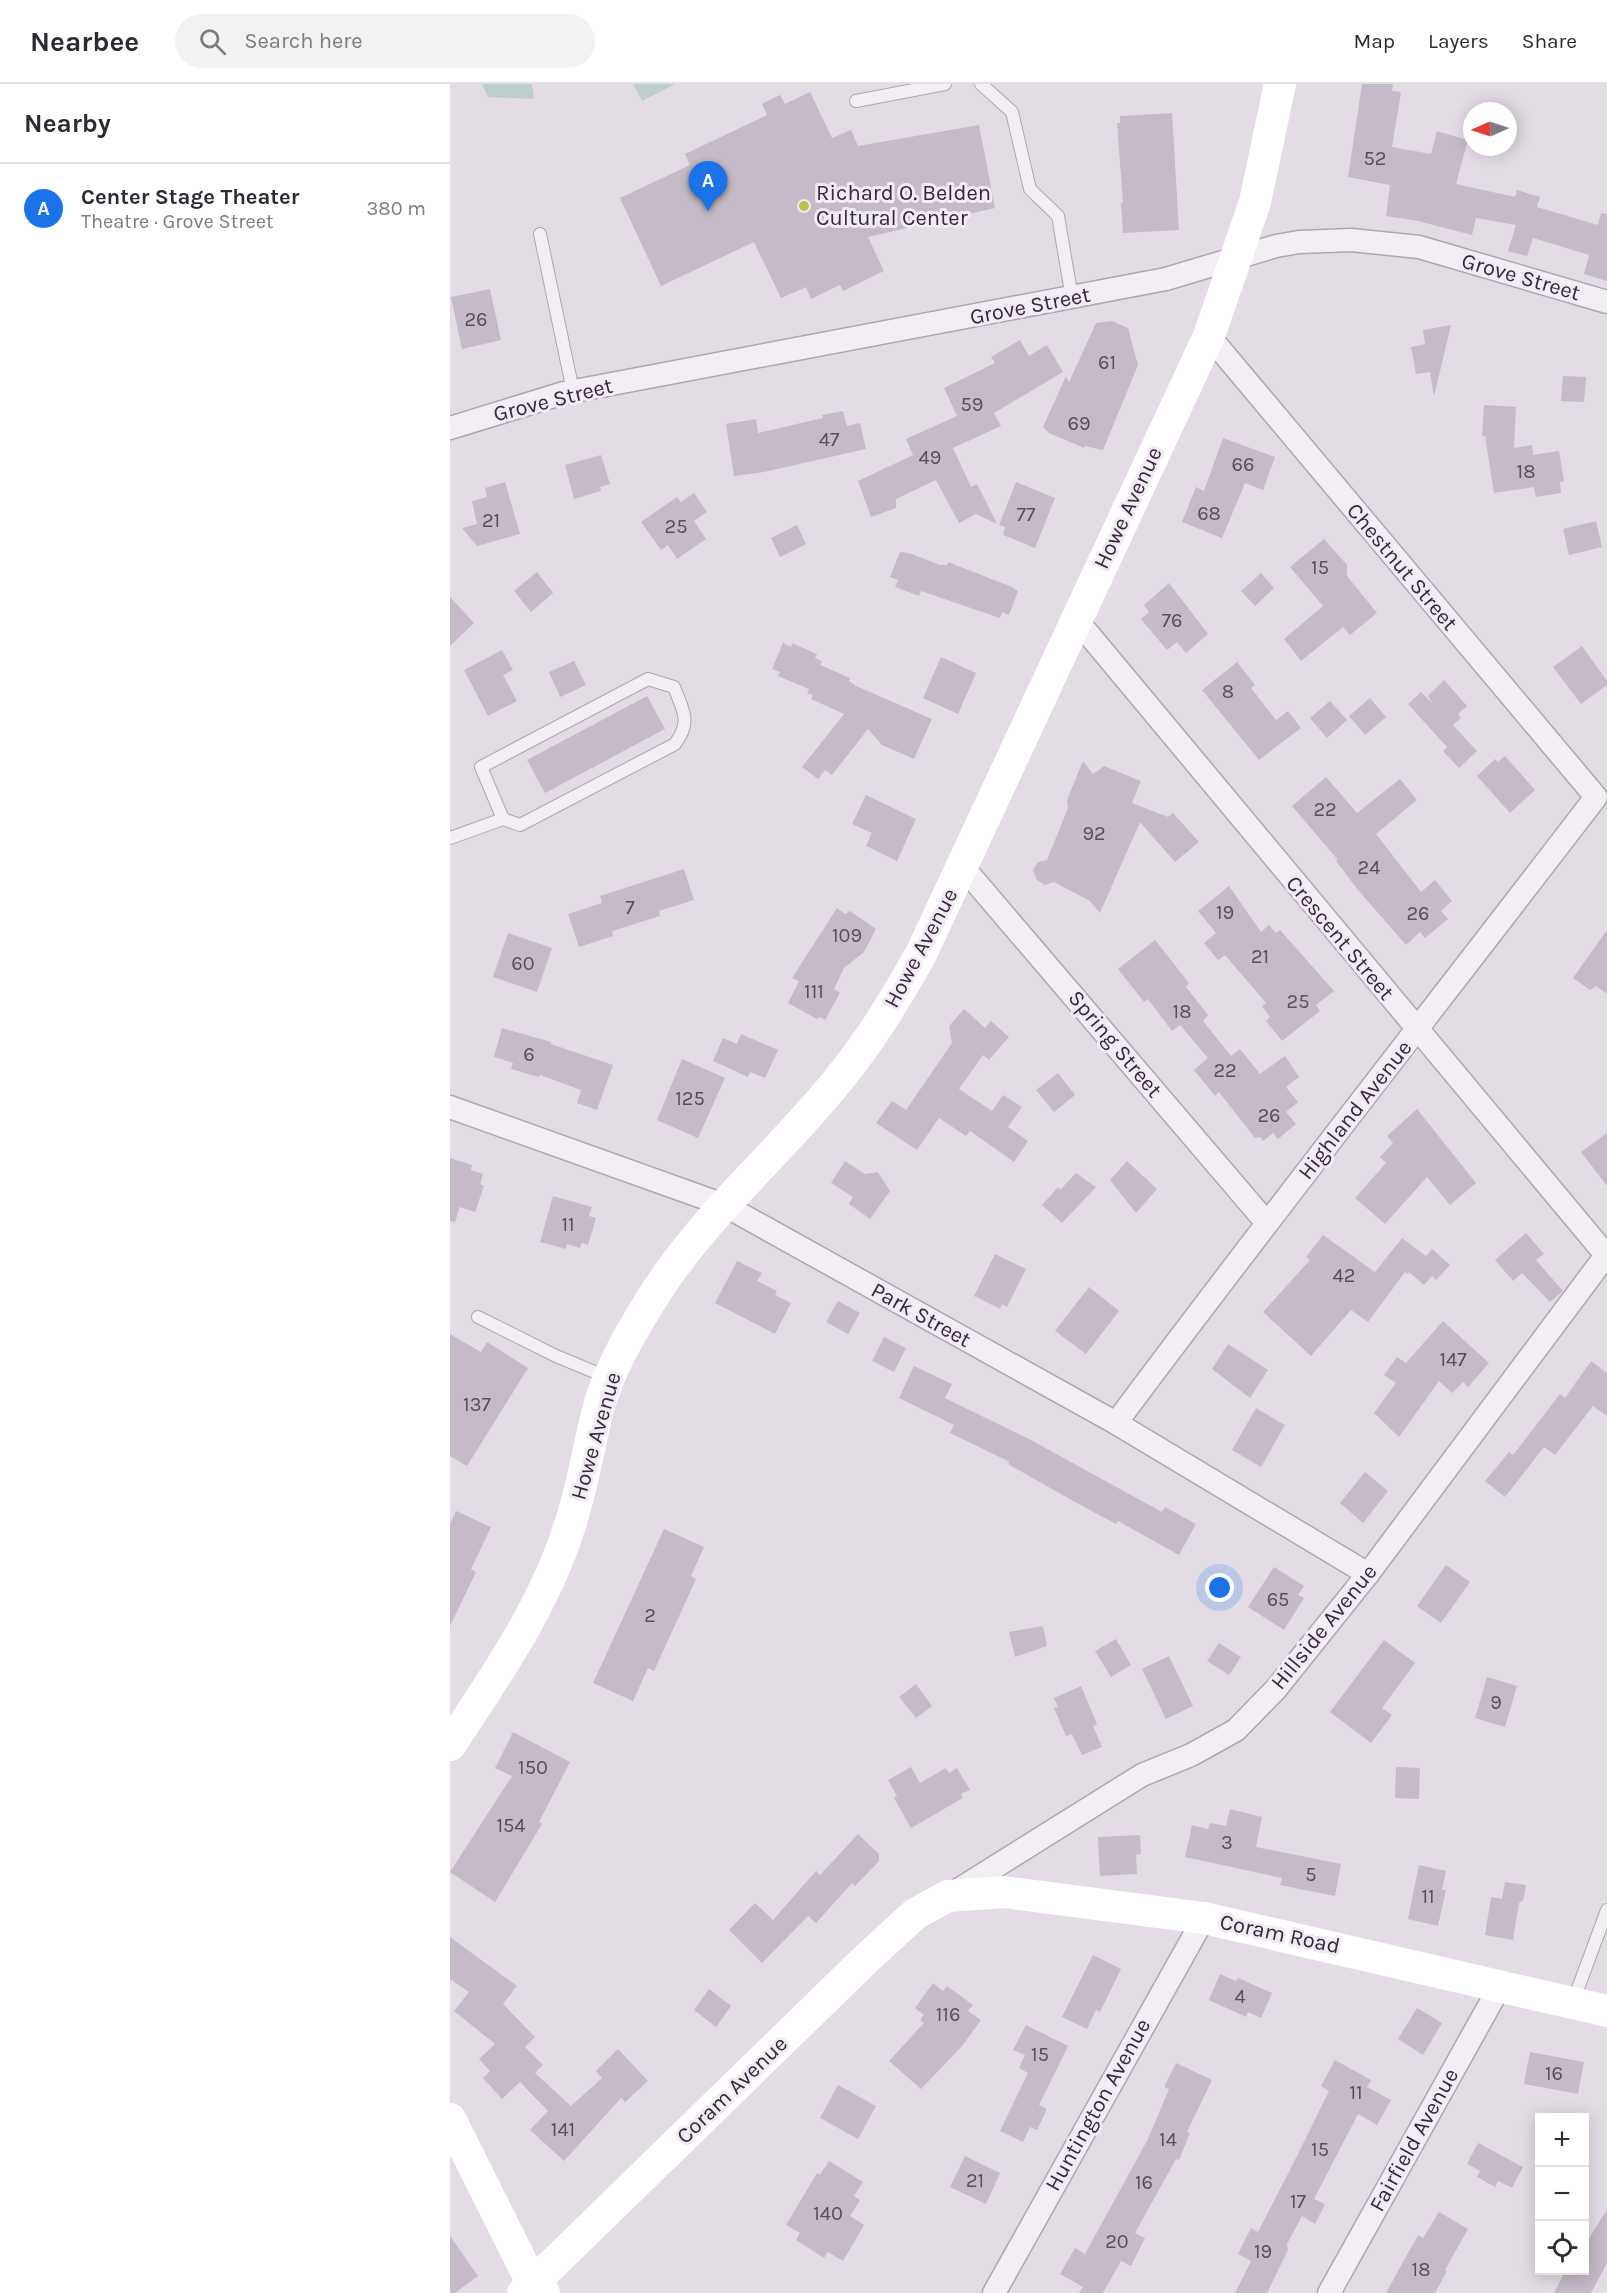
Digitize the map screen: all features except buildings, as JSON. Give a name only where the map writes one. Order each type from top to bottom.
[{"type":"main road","name":"Howe Avenue","points":[[450,1746],[501,1668],[546,1589],[569,1529],[599,1408],[622,1351],[651,1299],[677,1262],[724,1205],[838,1080],[888,1013],[921,954],[1209,336],[1255,202],[1280,84]]},
{"type":"main road","name":"Coram Road","points":[[948,1896],[1004,1892],[1204,1918],[1354,1950],[1499,1988],[1607,2011]]},
{"type":"main road","name":"Coram Avenue","points":[[533,2290],[865,1960],[915,1914],[948,1896]]},
{"type":"main road","points":[[450,2119],[533,2290]]},
{"type":"street","name":"Grove Street","points":[[450,428],[573,391],[1166,279],[1276,246],[1299,242],[1351,240],[1419,247],[1607,302]]},
{"type":"street","name":"Chestnut Street","points":[[1209,336],[1596,797]]},
{"type":"street","name":"Crescent Street","points":[[1076,620],[1607,1255]]},
{"type":"street","name":"Highland Avenue","points":[[1116,1423],[1266,1222],[1418,1031],[1596,797]]},
{"type":"street","name":"Spring Street","points":[[963,867],[1266,1222]]},
{"type":"street","name":"Park Street","points":[[450,1107],[724,1205],[1116,1423],[1368,1574]]},
{"type":"street","name":"Hillside Avenue","points":[[948,1896],[1142,1775],[1191,1755],[1236,1730],[1276,1689],[1368,1574],[1607,1255]]},
{"type":"street","name":"Huntington Avenue","points":[[994,2293],[1204,1918]]},
{"type":"street","name":"Fairfield Avenue","points":[[1329,2293],[1499,1988]]},
{"type":"lane","points":[[856,101],[945,84]]},
{"type":"lane","points":[[981,84],[1012,112],[1030,189],[1058,216],[1072,298]]},
{"type":"lane","points":[[540,234],[573,391]]},
{"type":"lane","points":[[450,838],[503,819],[520,825],[675,744],[684,732],[686,717],[674,687],[648,679],[481,767],[503,819]]},
{"type":"lane","points":[[478,1317],[556,1356],[610,1378]]},
{"type":"lane","points":[[1573,2002],[1607,1910]]},
{"type":"shaded area","points":[[482,84],[532,84],[534,99],[488,97]]},
{"type":"shaded area","points":[[633,84],[675,84],[642,101]]},
{"type":"place","name":"Richard O. Belden Cultural Center","points":[[804,206]]},
{"type":"place","name":"Center Stage Theater","points":[[708,211]]}]
